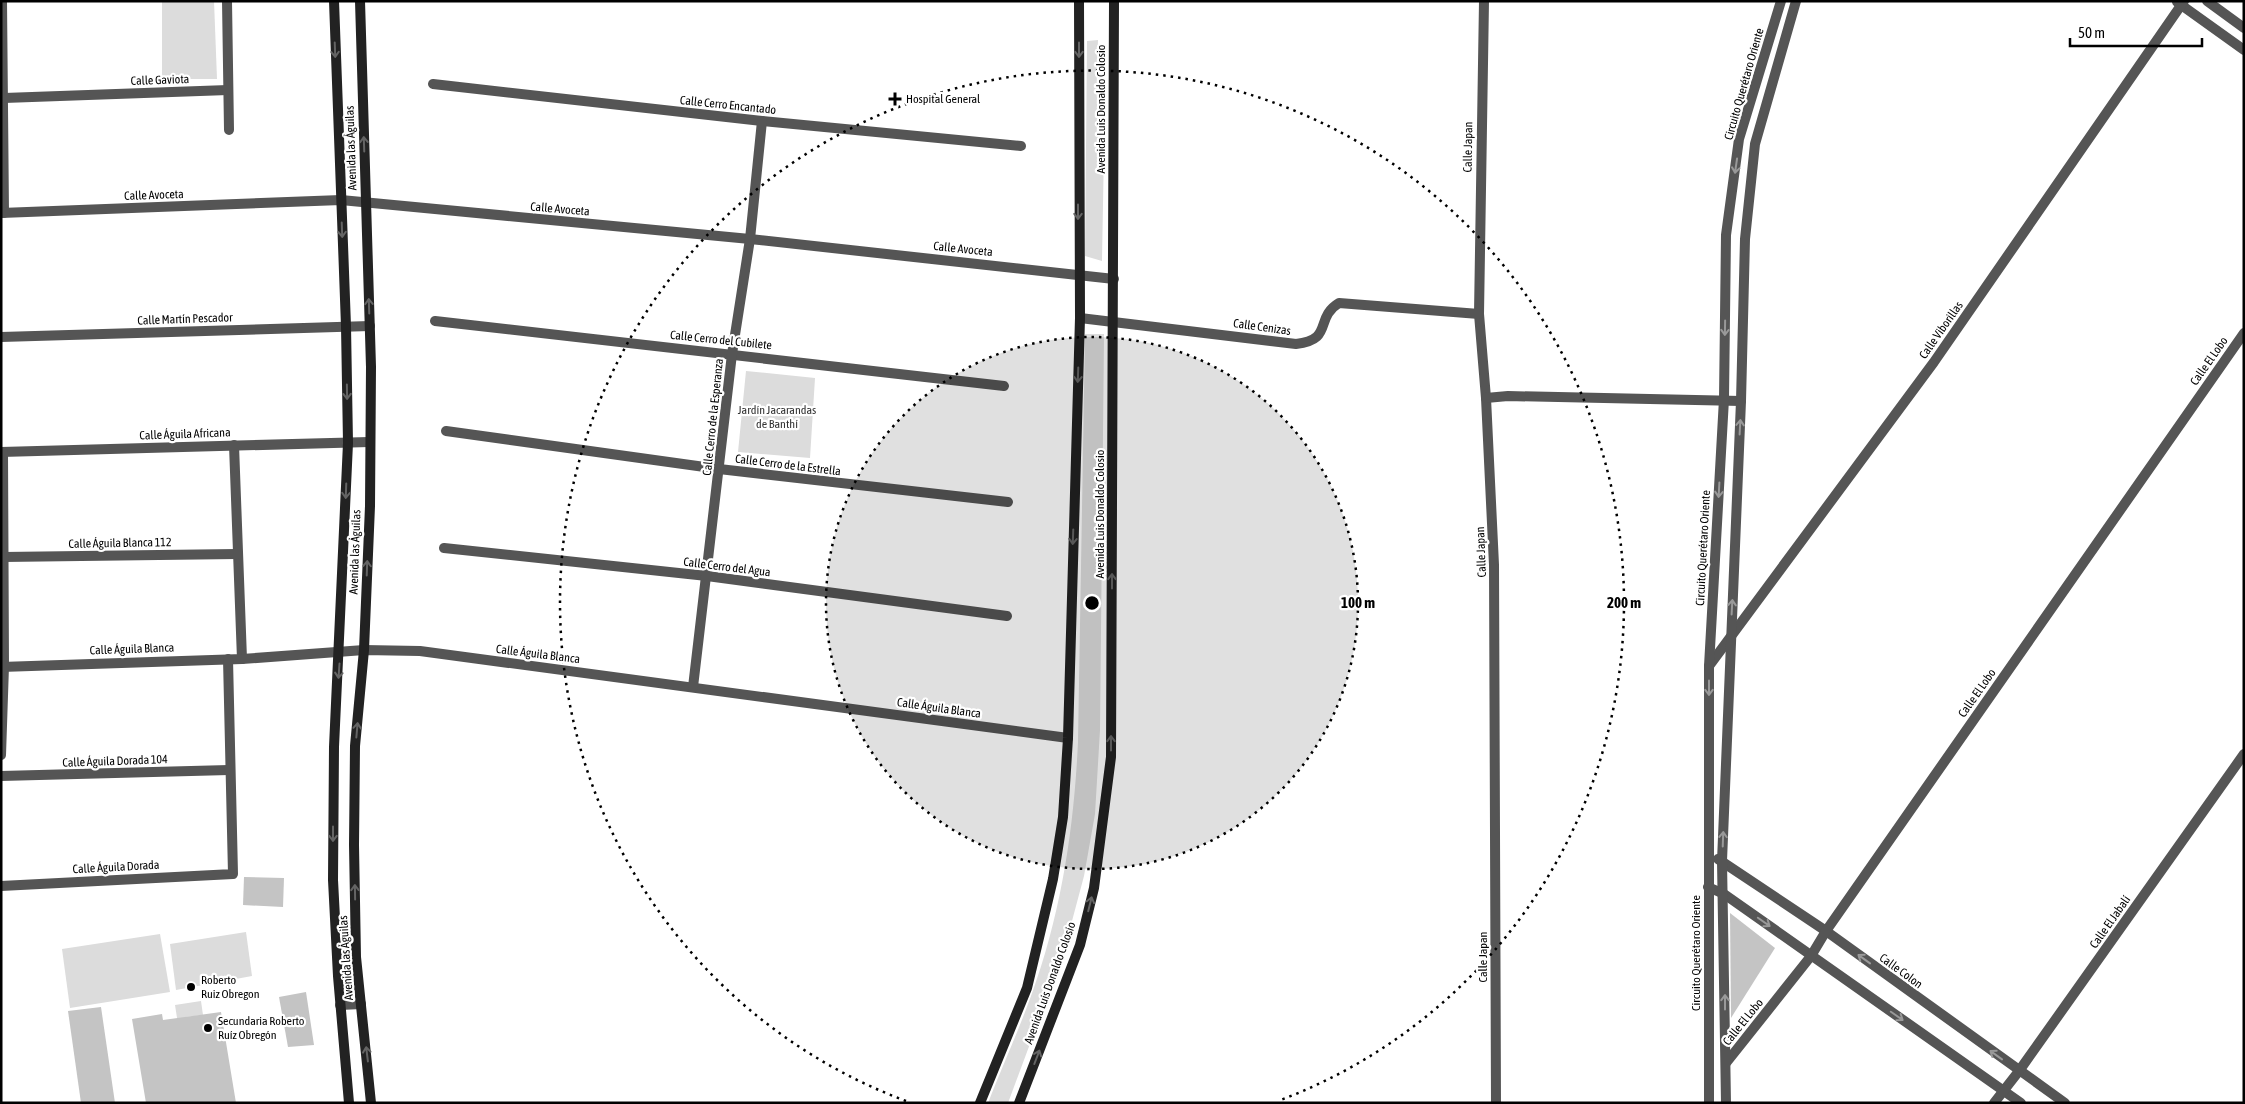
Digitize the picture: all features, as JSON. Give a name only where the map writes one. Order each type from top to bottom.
[{"type":"street","points":[[2,1],[4,98],[3,213]]},
{"type":"street","points":[[227,1],[229,130]]},
{"type":"street","name":"Avenida las Águilas","points":[[334,1],[346,326],[348,443],[340,652],[334,747],[333,880],[340,1005],[349,1103]]},
{"type":"street","name":"Avenida las Águilas","points":[[360,1],[370,326],[364,650],[355,765],[356,957],[372,1103]]},
{"type":"street","name":"Avenida Luis Donaldo Colosio","points":[[980,1103],[1027,988],[1053,880],[1063,817],[1068,738],[1080,318],[1078,273],[1079,1]]},
{"type":"street","name":"Avenida Luis Donaldo Colosio","points":[[1019,1103],[1080,945],[1094,888],[1110,766],[1114,320],[1114,1]]},
{"type":"street","name":"Calle Japan","points":[[1484,1],[1478,314],[1486,398],[1494,565],[1496,1103]]},
{"type":"street","name":"Circuito Querétaro Oriente","points":[[1709,1103],[1709,666],[1724,399],[1726,235],[1739,140],[1781,1]]},
{"type":"street","points":[[1726,1103],[1722,861],[1741,401],[1745,239],[1755,144],[1796,1]]},
{"type":"street","points":[[2207,1],[2244,28]]},
{"type":"street","points":[[2181,3],[2244,50]]},
{"type":"street","name":"Calle Viborillas","points":[[1709,666],[1731,639],[1934,362],[2181,3]]},
{"type":"street","name":"Calle Cerro Encantado","points":[[433,84],[762,121],[1021,146]]},
{"type":"street","name":"Calle Gaviota","points":[[4,98],[228,90]]},
{"type":"street","name":"Calle Cerro de la Esperanza","points":[[693,686],[732,354],[750,239],[762,121]]},
{"type":"street","points":[[1739,140],[1755,144]]},
{"type":"street","name":"Calle Avoceta","points":[[3,213],[341,200],[750,239],[1078,273],[1114,279]]},
{"type":"street","name":"Calle Cenizas","points":[[1080,318],[1114,320],[1296,344],[1310,343],[1318,337],[1329,309],[1339,303],[1478,314]]},
{"type":"street","name":"Calle Cerro del Cubilete","points":[[435,321],[1004,386]]},
{"type":"street","name":"Calle Martín Pescador","points":[[1,337],[370,326]]},
{"type":"street","name":"Calle El Lobo","points":[[1726,1064],[1811,956],[1826,931],[2244,333]]},
{"type":"street","points":[[1486,398],[1508,396],[1724,399],[1741,401]]},
{"type":"street","name":"Calle Cerro de la Estrella","points":[[446,431],[719,469],[1008,502]]},
{"type":"street","name":"Calle Águila Africana","points":[[2,452],[234,444],[369,442]]},
{"type":"street","points":[[234,444],[242,659]]},
{"type":"street","points":[[1,755],[2,452]]},
{"type":"street","name":"Calle Cerro del Agua","points":[[444,548],[707,576],[1007,616]]},
{"type":"street","name":"Calle Águila Blanca 112","points":[[3,557],[237,554]]},
{"type":"street","name":"Calle Águila Blanca","points":[[2,667],[242,659],[364,650],[420,651],[693,686],[1068,738]]},
{"type":"street","points":[[228,659],[229,770]]},
{"type":"street","name":"Calle El Jabalí","points":[[1994,1103],[2019,1071],[2244,754]]},
{"type":"street","name":"Calle Águila Dorada 104","points":[[1,776],[229,770]]},
{"type":"street","name":"Calle Águila Dorada","points":[[1,886],[233,874],[229,770]]},
{"type":"street","name":"Calle Colon","points":[[1709,854],[1826,931],[2065,1103]]},
{"type":"street","points":[[1708,887],[1724,894],[2021,1103]]},
{"type":"street","points":[[340,1005],[361,1004]]},
{"type":"green space","points":[[162,1],[214,1],[217,79],[162,79]]},
{"type":"green space","points":[[1098,40],[1097,108],[1104,148],[1102,261],[1085,256],[1087,41]]},
{"type":"green space","points":[[1085,334],[1104,334],[1100,730],[1095,814],[1084,876],[1053,982],[1008,1103],[988,1103],[1026,1009],[1041,965],[1058,903],[1069,839],[1078,742]]},
{"type":"green space","name":"Jardín Jacarandas de Banthí","points":[[746,371],[815,378],[810,458],[738,452]]},
{"type":"green space","points":[[246,932],[252,976],[176,990],[170,944]]},
{"type":"green space","points":[[160,934],[170,992],[70,1008],[62,949]]},
{"type":"green space","points":[[201,1001],[203,1015],[186,1017],[183,1056],[175,1005]]},
{"type":"building","points":[[244,877],[284,878],[283,907],[243,905]]},
{"type":"building","points":[[1730,913],[1775,948],[1731,1018]]},
{"type":"building","points":[[306,992],[314,1045],[288,1047],[279,997]]},
{"type":"building","points":[[101,1007],[115,1103],[81,1103],[68,1011]]},
{"type":"building","points":[[221,1012],[236,1103],[146,1103],[132,1019],[162,1014],[163,1020]]},
{"type":"place","name":"Hospital General","points":[[895,99]]},
{"type":"place","name":"Roberto Ruiz Obregon","points":[[191,987]]},
{"type":"place","name":"Secundaria Roberto Ruíz Obregón","points":[[208,1028]]}]
